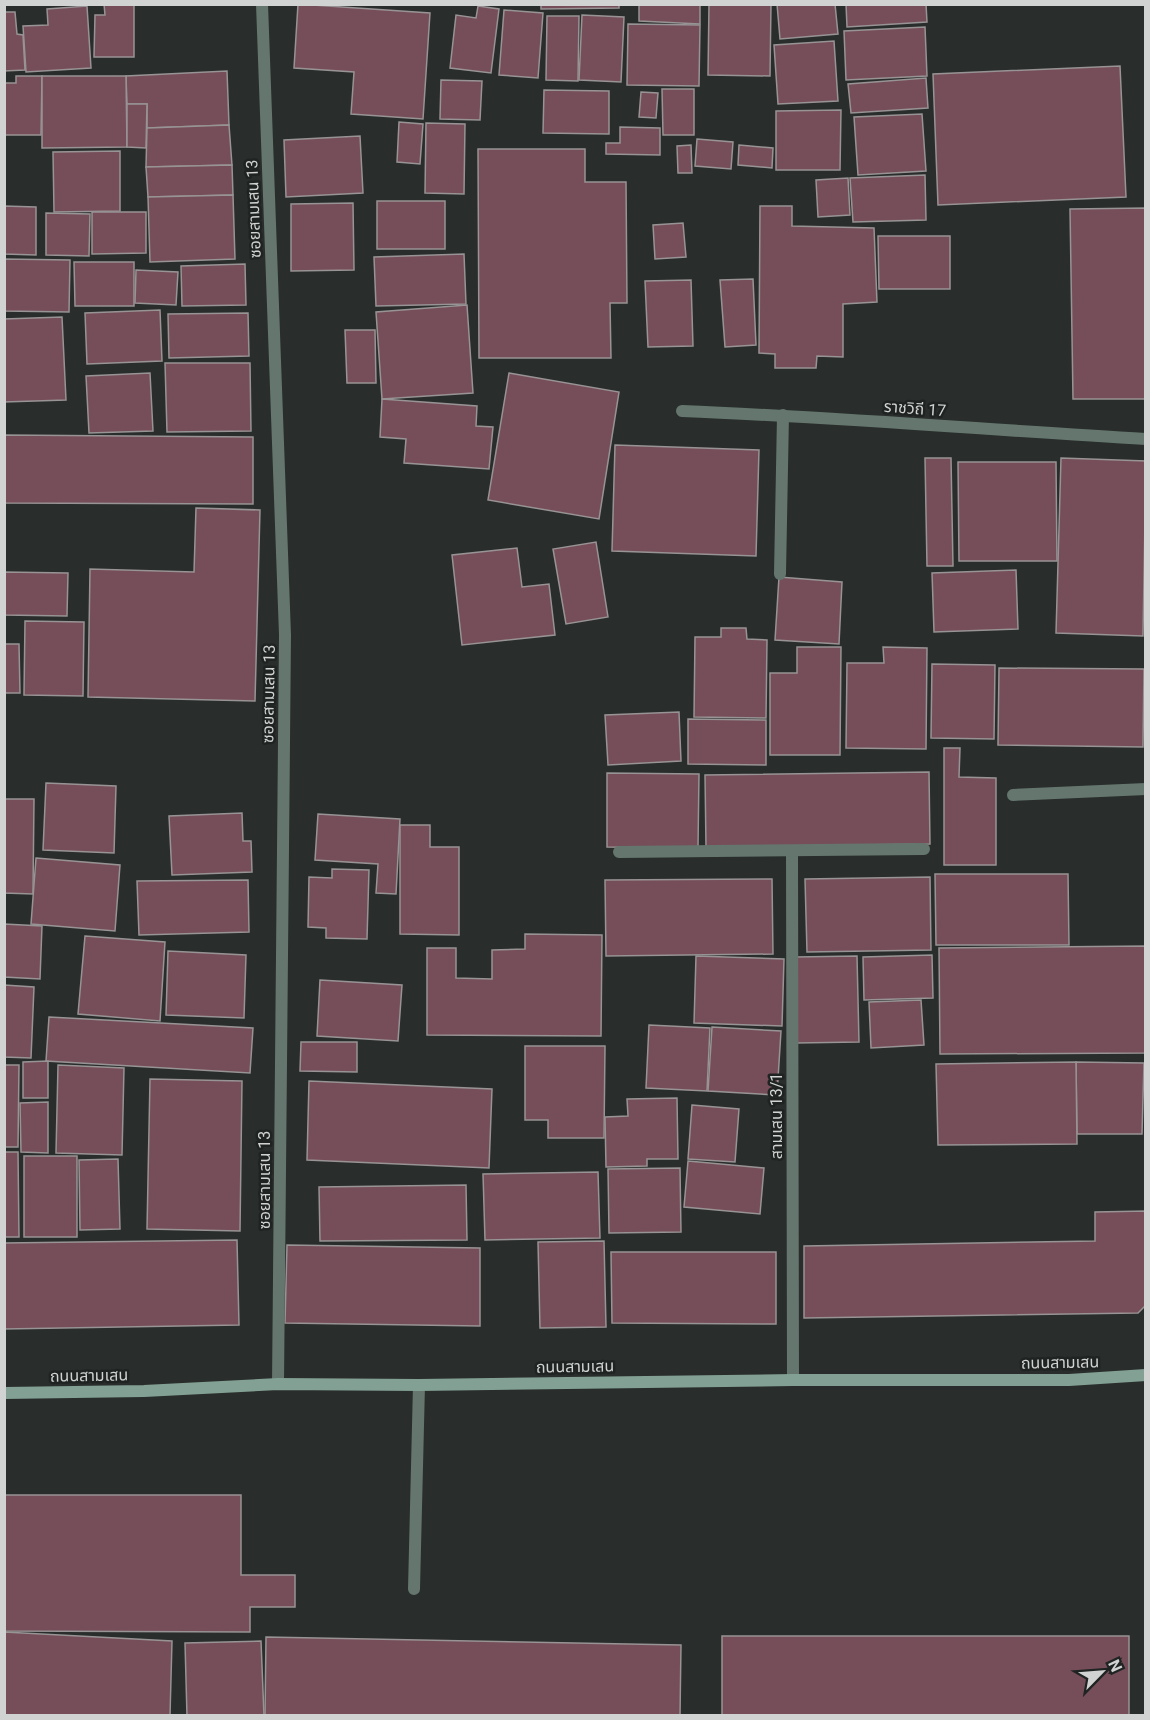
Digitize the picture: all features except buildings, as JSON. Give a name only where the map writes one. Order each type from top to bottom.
[{"type":"main road","name":"ถนนสามเสน","points":[[4,1393],[144,1391],[278,1384],[1069,1380],[1146,1375]]},
{"type":"street","name":"ซอยสามเสน 13","points":[[262,4],[285,635],[278,1384]]},
{"type":"street","name":"ราชวิถี 17","points":[[682,411],[783,415],[1146,439]]},
{"type":"street","points":[[780,574],[783,415]]},
{"type":"street","points":[[1013,795],[1146,789]]},
{"type":"street","points":[[619,852],[924,849]]},
{"type":"street","name":"สามเสน 13/1","points":[[792,851],[793,1380]]},
{"type":"street","points":[[414,1589],[419,1385]]}]
